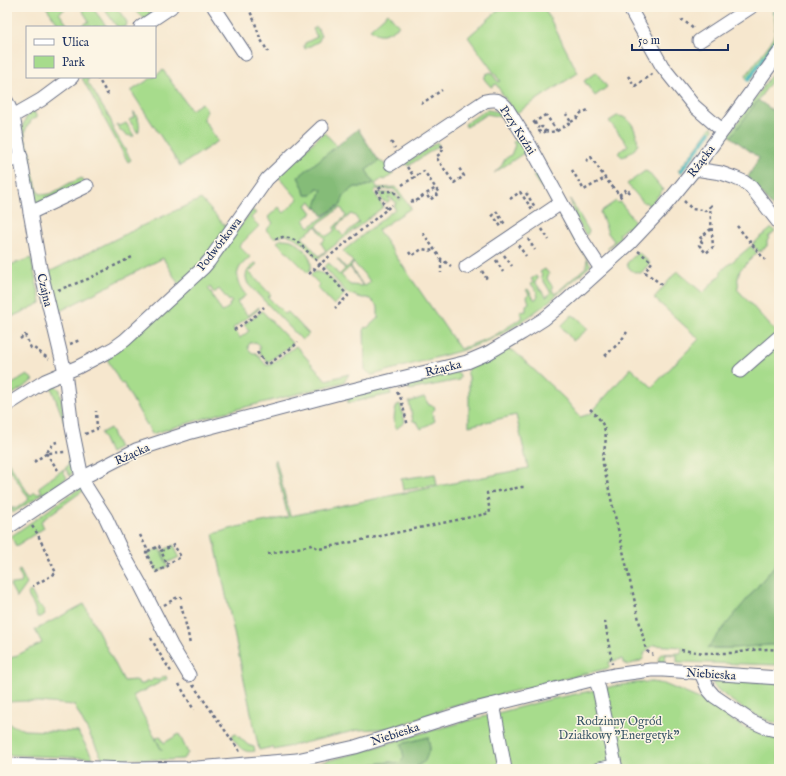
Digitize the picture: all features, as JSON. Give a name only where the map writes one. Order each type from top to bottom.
[{"type":"street","points":[[142,26],[170,7]]},
{"type":"street","points":[[214,7],[245,54]]},
{"type":"street","points":[[629,7],[662,66],[694,106],[717,126],[724,129]]},
{"type":"street","points":[[699,41],[751,7]]},
{"type":"street","name":"Rżącka","points":[[7,528],[82,478],[136,450],[188,433],[467,362],[488,353],[522,333],[544,319],[601,270],[632,241],[663,208],[695,169],[779,53]]},
{"type":"street","points":[[13,116],[41,100],[71,78]]},
{"type":"street","name":"Przy Kuźni","points":[[391,164],[485,101],[492,99],[498,100],[506,106],[531,147],[579,235],[601,270]]},
{"type":"street","name":"Czajna","points":[[7,102],[13,116],[40,268],[65,372],[72,428],[82,478],[90,494],[106,518],[153,611],[189,675]]},
{"type":"street","name":"Podwórkowa","points":[[7,405],[45,381],[103,354],[125,340],[203,268],[267,179],[322,127]]},
{"type":"street","points":[[7,162],[21,157]]},
{"type":"street","points":[[695,169],[721,173],[744,182],[754,191],[779,223]]},
{"type":"street","points":[[30,212],[88,186]]},
{"type":"street","points":[[466,267],[561,203]]},
{"type":"street","points":[[740,371],[779,337]]},
{"type":"street","name":"Niebieska","points":[[7,765],[128,769],[206,768],[298,760],[355,747],[492,705],[614,674],[662,670],[779,678]]},
{"type":"street","points":[[701,673],[708,689],[714,696],[751,721],[767,728],[779,731]]},
{"type":"street","points":[[595,679],[599,689],[615,767],[599,769]]},
{"type":"street","points":[[492,705],[506,769]]},
{"type":"path","points":[[248,7],[260,38],[268,52]]},
{"type":"path","points":[[628,76],[635,86],[656,71]]},
{"type":"path","points":[[98,78],[108,95]]},
{"type":"path","points":[[421,104],[442,90]]},
{"type":"path","points":[[557,131],[547,114],[534,122],[543,133],[545,131],[557,131],[581,113],[588,110]]},
{"type":"path","points":[[566,114],[571,122]]},
{"type":"path","points":[[441,144],[444,149],[436,157],[454,183],[464,176],[459,168]]},
{"type":"path","points":[[586,161],[591,157],[605,178],[622,198]]},
{"type":"path","points":[[407,167],[414,178]]},
{"type":"path","points":[[572,170],[584,190],[605,178]]},
{"type":"path","points":[[402,185],[424,171],[439,193],[430,200],[426,194]]},
{"type":"path","points":[[376,192],[384,185]]},
{"type":"path","points":[[411,202],[416,201],[436,188]]},
{"type":"path","points":[[619,195],[627,188],[630,193]]},
{"type":"path","points":[[376,192],[393,191],[399,198]]},
{"type":"path","points":[[376,192],[387,209]]},
{"type":"path","points":[[510,199],[520,192],[533,211]]},
{"type":"path","points":[[526,193],[536,208]]},
{"type":"path","points":[[683,200],[692,209],[703,209],[705,211],[711,206],[714,247],[706,253],[699,245],[702,242],[699,239],[712,228]]},
{"type":"path","points":[[309,274],[392,205]]},
{"type":"path","points":[[496,211],[507,228]]},
{"type":"path","points":[[492,214],[504,230]]},
{"type":"path","points":[[737,226],[765,260]]},
{"type":"path","points":[[541,227],[550,240]]},
{"type":"path","points":[[423,233],[441,260],[452,266]]},
{"type":"path","points":[[275,239],[283,237],[297,241],[320,264],[348,296],[335,308]]},
{"type":"path","points":[[526,237],[535,250]]},
{"type":"path","points":[[517,243],[526,256]]},
{"type":"path","points":[[409,252],[413,255],[422,249],[435,251]]},
{"type":"path","points":[[503,252],[512,266]]},
{"type":"path","points":[[640,252],[652,262],[645,272],[662,285]]},
{"type":"path","points":[[58,290],[88,279],[132,257]]},
{"type":"path","points":[[494,258],[503,272]]},
{"type":"path","points":[[441,260],[441,273]]},
{"type":"path","points":[[479,268],[488,281]]},
{"type":"path","points":[[234,330],[256,315],[264,307]]},
{"type":"path","points":[[605,356],[620,342],[627,332]]},
{"type":"path","points":[[20,338],[25,336],[31,348],[34,348],[50,360]]},
{"type":"path","points":[[66,346],[80,340]]},
{"type":"path","points":[[257,352],[265,363],[269,364],[298,342]]},
{"type":"path","points":[[397,392],[401,399],[408,426]]},
{"type":"path","points":[[590,409],[600,419],[605,431],[606,439],[602,455],[603,464],[645,646],[647,651],[653,656]]},
{"type":"path","points":[[85,434],[97,429],[96,411]]},
{"type":"path","points":[[34,462],[46,453],[54,443],[57,442]]},
{"type":"path","points":[[46,453],[65,452]]},
{"type":"path","points":[[46,453],[58,470]]},
{"type":"path","points":[[268,554],[312,545],[319,549],[490,513],[487,493],[524,487]]},
{"type":"path","points":[[33,586],[56,574],[37,533]]},
{"type":"path","points":[[140,535],[148,551],[146,553],[156,572],[168,566],[167,564],[181,557],[174,545],[161,551]]},
{"type":"path","points":[[148,551],[159,546],[167,564]]},
{"type":"path","points":[[153,611],[182,596]]},
{"type":"path","points":[[181,605],[190,645]]},
{"type":"path","points":[[605,620],[614,674]]},
{"type":"path","points":[[681,650],[704,653],[735,653],[768,649],[779,650]]},
{"type":"path","points":[[189,675],[188,678],[240,752],[244,755]]},
{"type":"green space","points":[[46,7],[68,7],[59,13],[68,26],[59,26]]},
{"type":"green space","points":[[80,7],[92,7],[106,26],[82,26],[89,21]]},
{"type":"green space","points":[[103,7],[116,7],[127,22],[126,26],[116,26]]},
{"type":"green space","points":[[133,7],[164,7],[144,19]]},
{"type":"green space","points":[[502,7],[544,7],[578,73],[515,114],[496,84],[491,87],[484,79],[486,74],[491,72],[498,82],[500,81],[468,37]]},
{"type":"green space","points":[[777,11],[779,15],[779,36],[748,80],[745,77],[773,39],[775,24],[772,12]]},
{"type":"green space","points":[[388,13],[399,26],[382,34],[376,33],[370,29]]},
{"type":"green space","points":[[317,27],[321,36],[319,41],[305,49],[305,43],[317,37],[313,29]]},
{"type":"green space","points":[[779,64],[779,71],[731,137],[729,135]]},
{"type":"green space","points":[[163,70],[191,110],[202,103],[205,106],[207,111],[204,120],[218,141],[180,166],[131,91],[151,78],[156,78],[156,75]]},
{"type":"green space","points":[[596,72],[607,87],[595,96],[584,81]]},
{"type":"green space","points":[[82,78],[88,78],[88,83],[108,115],[114,131],[131,160],[128,162]]},
{"type":"green space","points":[[758,100],[779,115],[779,215],[748,177],[759,158],[731,137]]},
{"type":"green space","points":[[487,110],[502,114],[506,118],[551,192],[543,188],[533,176],[535,174],[524,153],[494,173],[502,165],[505,159],[511,155],[515,145],[513,142],[516,139],[502,117],[487,114],[466,127],[465,124]]},
{"type":"green space","points":[[34,111],[37,118],[31,120],[30,124],[27,126],[25,138],[31,154],[31,166],[38,192],[46,195],[82,178],[84,182],[35,206],[22,127],[27,116]]},
{"type":"green space","points":[[134,112],[139,122],[138,133],[129,120],[134,117]]},
{"type":"green space","points":[[617,116],[630,121],[636,134],[638,144],[632,152],[622,157],[618,153],[628,145],[609,121]]},
{"type":"green space","points":[[126,123],[134,136],[128,136],[119,129],[116,124],[120,126]]},
{"type":"green space","points":[[712,126],[713,129],[680,173],[678,171]]},
{"type":"green space","points":[[358,129],[379,161],[366,170],[374,183],[363,187],[355,187],[344,195],[341,204],[323,216],[316,206],[322,189],[317,188],[312,195],[305,195],[298,177]]},
{"type":"green space","points":[[324,132],[337,146],[298,177],[305,195],[312,195],[317,188],[322,189],[316,209],[311,201],[306,205],[312,213],[304,220],[309,227],[341,205],[344,195],[355,187],[363,187],[374,183],[366,170],[379,161],[385,164],[393,174],[385,180],[382,179],[375,184],[378,188],[396,187],[411,208],[378,230],[460,349],[494,336],[523,317],[520,312],[526,311],[526,305],[529,303],[527,297],[529,294],[526,290],[528,289],[534,299],[538,297],[536,290],[531,284],[533,282],[531,279],[536,276],[538,279],[535,282],[546,297],[551,293],[541,278],[542,275],[540,272],[545,269],[549,274],[547,278],[553,287],[552,290],[555,294],[586,267],[587,259],[591,265],[546,304],[498,336],[460,351],[372,375],[365,370],[364,328],[367,328],[378,318],[378,307],[370,299],[347,293],[324,267],[329,263],[339,275],[345,269],[337,259],[346,268],[353,262],[343,251],[395,209],[394,206],[396,202],[389,197],[388,198],[390,200],[387,203],[382,200],[379,193],[394,193],[399,200],[401,200],[396,191],[393,189],[378,190],[377,188],[374,191],[383,207],[317,259],[294,237],[284,235],[274,238],[266,230],[273,223],[268,217],[279,207],[284,213],[298,199],[279,177],[267,188],[287,166]],"holes":[[[340,208],[346,216],[334,227],[334,231],[327,236],[317,226]],[[351,214],[355,216],[359,222],[343,236],[337,229],[337,226]],[[316,226],[325,239],[321,243],[326,251],[319,256],[302,237]],[[354,263],[371,282],[365,286],[362,284],[351,267]],[[350,267],[363,286],[350,285],[341,275]]]},
{"type":"green space","points":[[437,142],[439,146],[408,166],[406,163]]},
{"type":"green space","points":[[645,171],[648,172],[663,190],[649,206],[646,202],[644,203],[627,184]]},
{"type":"green space","points":[[201,199],[227,228],[207,257],[179,285],[163,258],[56,313],[47,273],[144,225]]},
{"type":"green space","points":[[570,199],[589,231],[587,235],[575,216]]},
{"type":"green space","points":[[616,201],[618,203],[620,202],[636,224],[631,230],[627,227],[619,234],[621,237],[608,249],[607,248],[614,241],[608,233],[600,212]]},
{"type":"green space","points":[[252,210],[256,213],[251,218],[259,226],[239,246],[250,257],[240,267],[237,274],[241,289],[246,295],[237,302],[248,316],[259,307],[259,309],[233,328],[240,338],[249,331],[244,324],[262,311],[293,344],[268,362],[259,352],[259,345],[256,342],[250,343],[248,346],[249,350],[256,353],[266,365],[270,365],[296,346],[326,380],[349,374],[344,382],[222,413],[152,434],[123,383],[121,384],[107,359],[212,269],[211,267]],"holes":[[[210,287],[214,293],[219,289],[229,301],[230,300],[232,302],[229,304],[230,306],[222,312],[208,288]]]},
{"type":"green space","points":[[565,219],[587,259],[564,223]]},
{"type":"green space","points":[[772,228],[775,232],[768,237],[767,246],[759,252],[752,244]]},
{"type":"green space","points":[[281,239],[295,242],[307,254],[311,263],[311,268],[308,273],[277,242]]},
{"type":"green space","points":[[751,246],[757,253],[740,270],[737,289],[777,333],[779,341],[779,560],[708,648],[779,645],[779,665],[677,662],[677,655],[666,654],[665,662],[658,662],[661,654],[681,653],[682,647],[653,645],[645,652],[643,659],[628,665],[624,663],[622,659],[609,662],[609,668],[452,706],[393,728],[358,730],[274,750],[273,747],[259,750],[213,534],[237,527],[288,517],[274,460],[276,460],[290,516],[528,468],[516,415],[469,426],[469,377],[467,372],[469,367],[508,350],[514,351],[565,399],[580,417],[590,414],[631,368],[652,387],[699,339],[654,298],[677,271],[703,293],[721,274],[721,271]]},
{"type":"green space","points":[[638,252],[650,263],[641,273],[632,271],[627,263]]},
{"type":"green space","points":[[31,258],[41,303],[7,319],[7,266]]},
{"type":"green space","points":[[255,263],[257,264],[249,272],[271,295],[268,297],[285,314],[288,312],[309,334],[302,340],[248,284],[246,274]]},
{"type":"green space","points":[[315,272],[320,272],[328,276],[345,294],[334,305],[317,287],[320,285],[310,275]]},
{"type":"green space","points":[[572,315],[578,318],[588,329],[573,341],[561,326]]},
{"type":"green space","points":[[455,371],[460,374],[459,380],[409,390],[407,383]]},
{"type":"green space","points":[[27,375],[34,380],[13,394],[9,386]]},
{"type":"green space","points":[[51,385],[60,390],[65,424],[51,387],[37,392]]},
{"type":"green space","points":[[389,387],[391,394],[348,403],[348,399],[351,397]]},
{"type":"green space","points":[[424,397],[429,405],[434,406],[435,409],[432,412],[435,421],[421,429],[417,422],[413,421],[409,402]]},
{"type":"green space","points":[[400,404],[405,422],[396,429],[394,423],[395,414],[397,405]]},
{"type":"green space","points":[[110,428],[119,448],[110,453],[101,433]]},
{"type":"green space","points":[[69,456],[71,457],[73,465],[72,474],[70,476],[66,469],[63,471],[67,478],[43,494],[39,487],[68,466]]},
{"type":"green space","points":[[7,460],[30,496],[35,492],[37,494],[40,492],[42,494],[13,513],[11,508],[17,508],[29,499],[7,465]]},
{"type":"green space","points":[[435,474],[437,485],[403,490],[401,479]]},
{"type":"green space","points":[[80,488],[84,490],[41,521],[44,528],[16,546],[11,536]]},
{"type":"green space","points":[[174,545],[179,557],[167,563],[162,551]]},
{"type":"green space","points":[[159,548],[168,566],[157,572],[148,554]]},
{"type":"green space","points":[[779,560],[779,645],[707,648]]},
{"type":"green space","points":[[20,570],[27,584],[17,598],[10,585],[21,583],[22,580],[18,571]]},
{"type":"green space","points":[[31,591],[38,605],[43,609],[45,614],[41,617],[37,617],[28,593]]},
{"type":"green space","points":[[84,604],[124,681],[135,680],[138,681],[139,684],[144,684],[148,680],[150,682],[153,679],[159,680],[166,676],[167,679],[133,696],[162,751],[156,738],[160,736],[164,743],[179,734],[188,753],[183,759],[166,760],[102,758],[74,705],[26,701],[7,702],[7,660],[42,643],[35,630]]},
{"type":"green space","points":[[719,680],[779,683],[779,724],[752,714],[727,697],[713,685],[713,682]]},
{"type":"green space","name":"Rodzinny Ogród Działkowy \"Energetyk\"","points":[[652,682],[664,684],[702,700],[741,726],[779,738],[779,769],[416,769],[430,748],[428,737],[399,763],[389,762],[360,766],[358,769],[332,769],[322,766],[316,769],[276,769],[311,765],[426,732],[547,700],[615,686]]},
{"type":"green space","points":[[7,723],[24,730],[78,732],[93,758],[7,755]]},
{"type":"green space","points":[[236,734],[248,745],[254,747],[255,751],[251,752],[241,748],[231,736]]},
{"type":"green space","points":[[428,737],[430,748],[425,761],[416,767],[416,769],[358,769],[359,766],[389,762],[399,763],[404,758],[401,744]]},
{"type":"waterway","points":[[776,11],[779,24]]},
{"type":"waterway","points":[[748,80],[776,41],[779,34]]},
{"type":"waterway","points":[[681,171],[710,132]]}]
